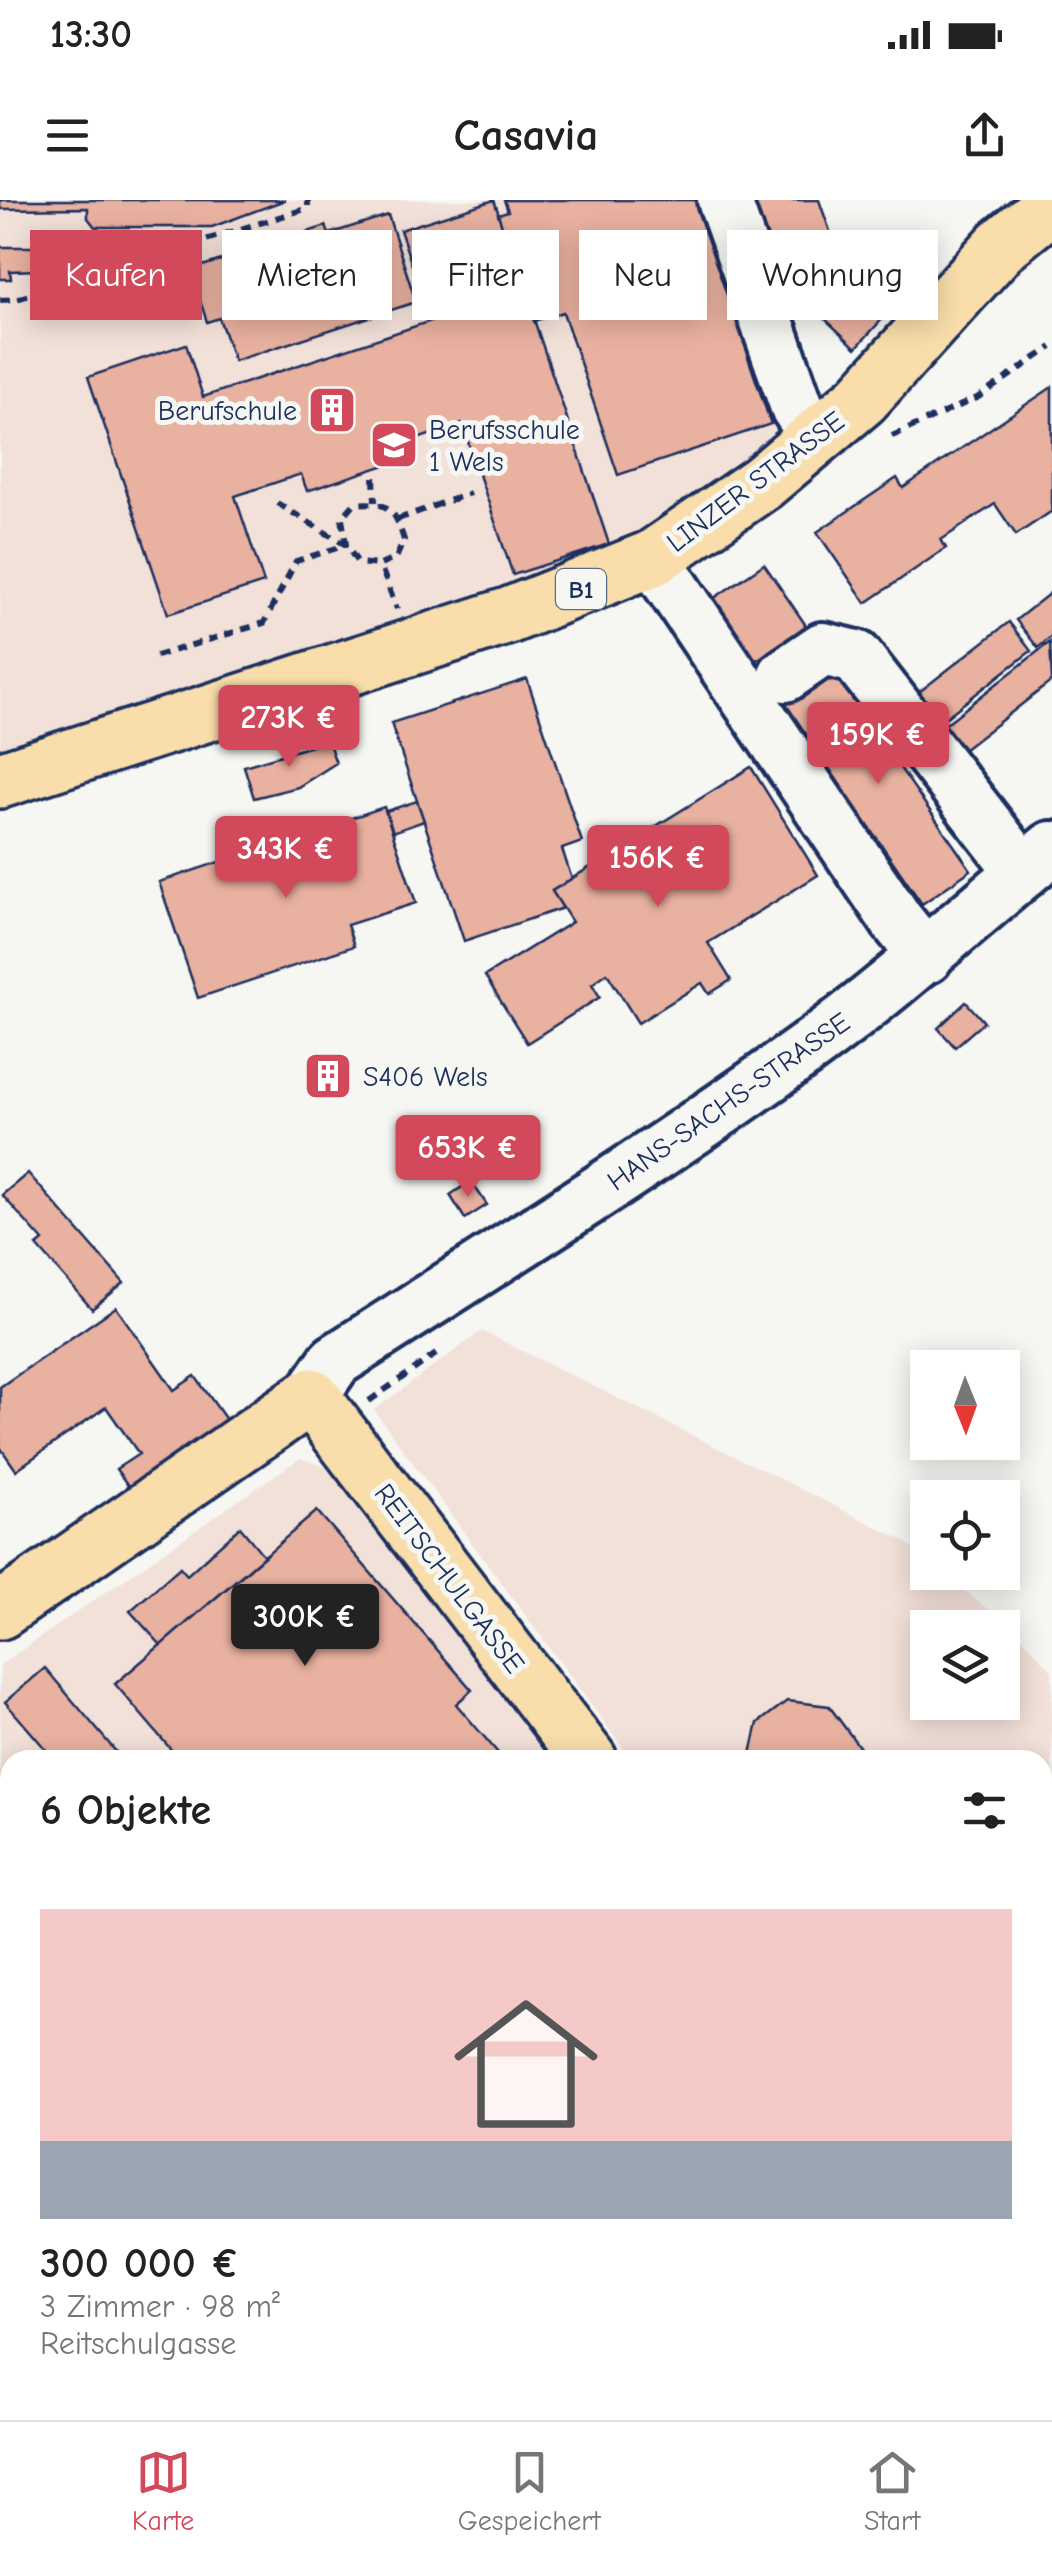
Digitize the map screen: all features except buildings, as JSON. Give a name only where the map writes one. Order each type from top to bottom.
[{"type":"main road","name":"LINZER STRASSE","points":[[0,780],[411,648],[586,587],[653,558],[762,483],[862,399],[1002,245],[1049,207]]},
{"type":"main road","name":"HANS-SACHS-STRASSE","points":[[0,1611],[312,1396]]},
{"type":"main road","name":"REITSCHULGASSE","points":[[312,1396],[581,1750]]},
{"type":"street","points":[[724,200],[797,408],[817,436]]},
{"type":"street","points":[[653,558],[897,921],[926,957]]},
{"type":"street","points":[[785,675],[823,649],[856,658],[1037,860]]},
{"type":"street","name":"HANS-SACHS-STRASSE","points":[[312,1396],[334,1361],[643,1163],[812,1046],[926,957],[1037,860]]},
{"type":"path","points":[[0,300],[17,299],[308,208],[308,200]]},
{"type":"path","points":[[862,399],[888,438],[977,398],[1052,346]]},
{"type":"path","points":[[374,477],[375,502]]},
{"type":"path","points":[[398,518],[470,493]]},
{"type":"path","points":[[375,502],[390,508],[398,518],[404,540],[396,558],[380,565],[358,563],[346,545],[342,518],[354,504],[375,502]]},
{"type":"path","points":[[277,504],[346,545]]},
{"type":"path","points":[[156,656],[264,622],[296,561],[346,545]]},
{"type":"path","points":[[380,565],[411,648]]},
{"type":"shaded area","name":"Berufsschule 1 Wels","points":[[0,200],[717,200],[728,230],[727,320],[759,320],[794,419],[732,472],[622,545],[0,750]]},
{"type":"shaded area","points":[[482,1331],[903,1540],[910,1546],[910,1590],[964,1590],[989,1610],[910,1610],[910,1720],[1020,1720],[1020,1635],[1052,1671],[1052,1750],[625,1750],[374,1410]]},
{"type":"shaded area","points":[[300,1458],[348,1475],[550,1750],[0,1750],[0,1665]]},
{"type":"place","name":"Berufschule","points":[[332,410]]},
{"type":"place","name":"Berufsschule 1 Wels","points":[[394,445]]},
{"type":"place","name":"S406 Wels","points":[[328,1076]]}]
